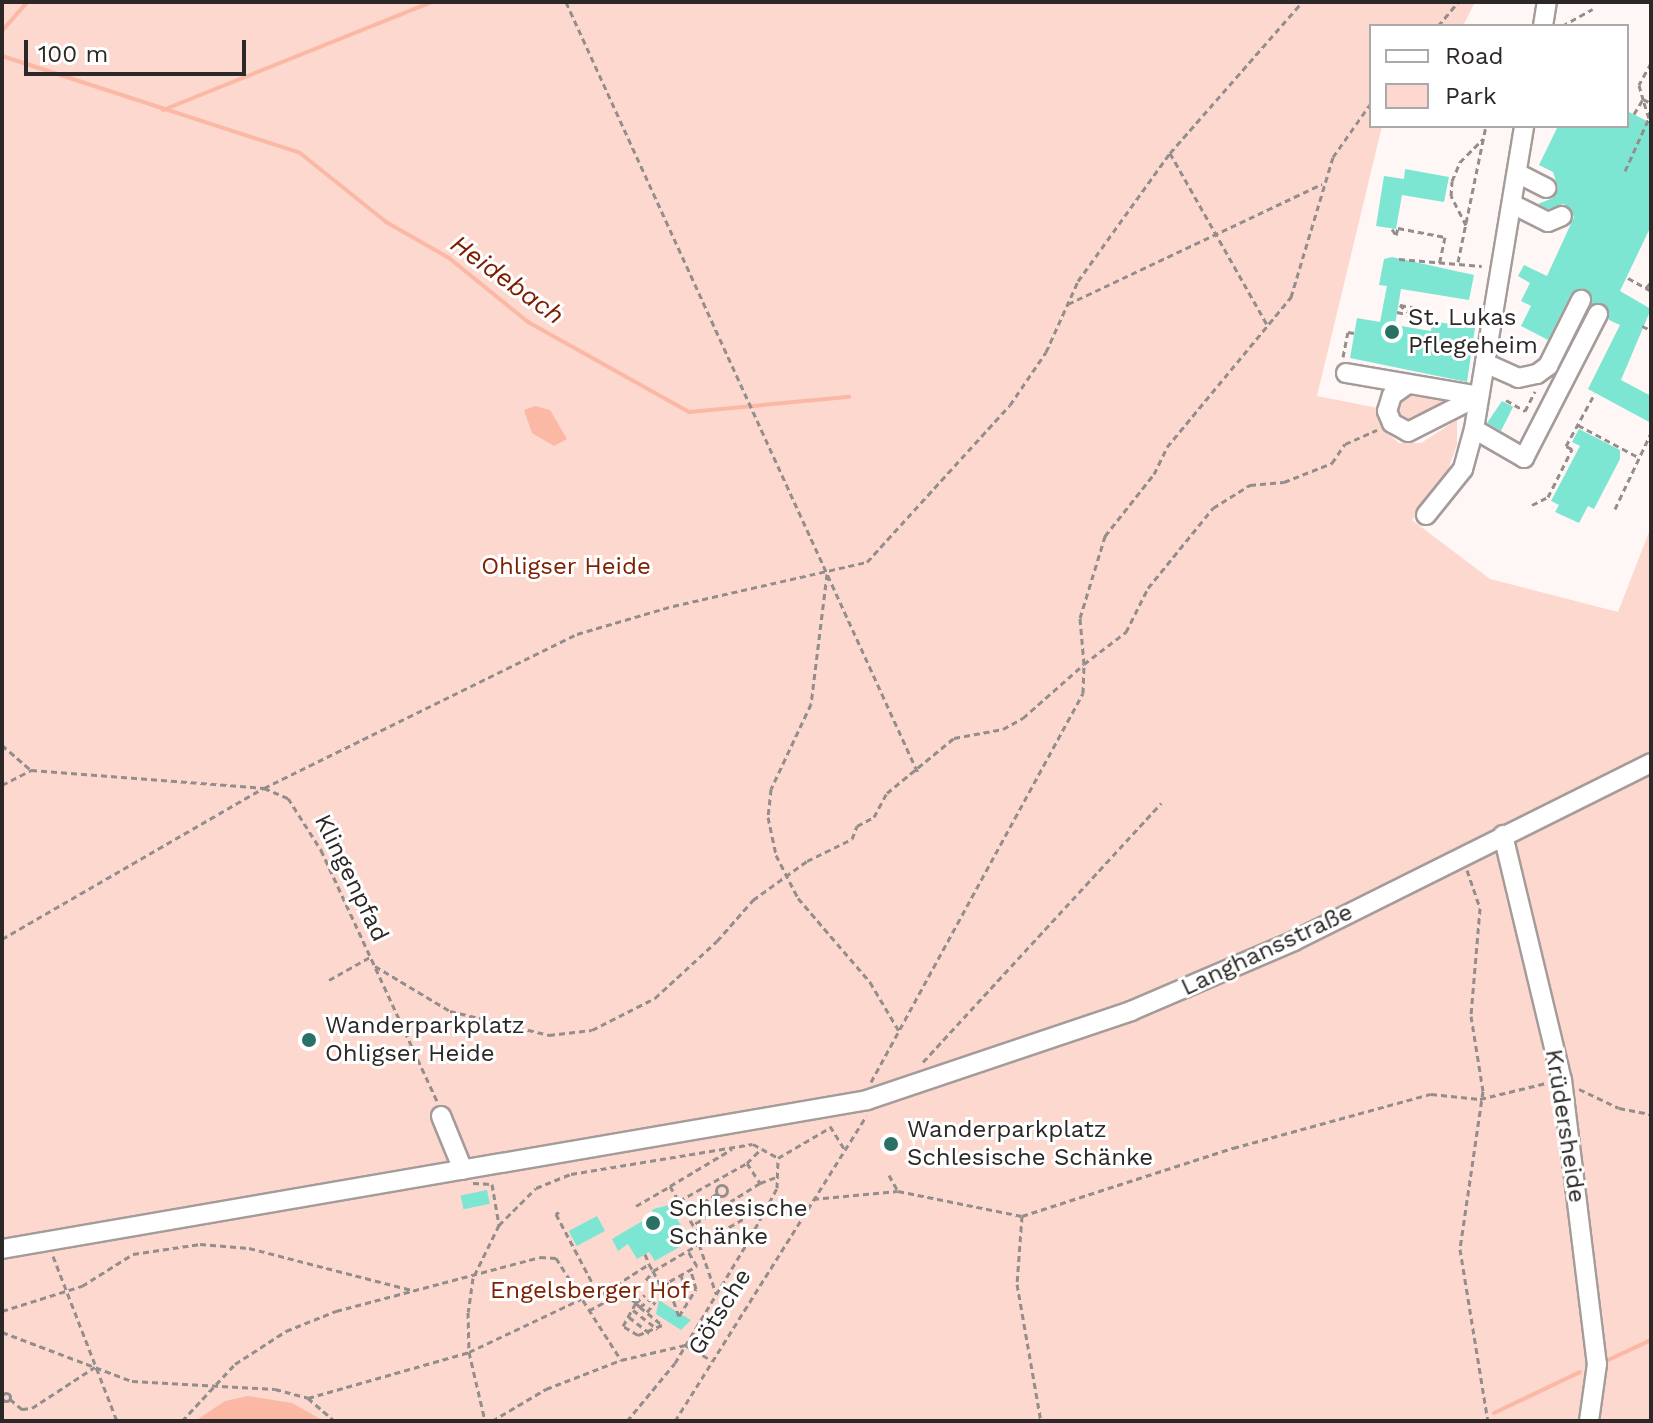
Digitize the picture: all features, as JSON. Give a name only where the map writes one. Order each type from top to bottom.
[{"type":"street","points":[[1543,24],[1547,2]]},
{"type":"street","points":[[1426,515],[1463,469],[1474,429],[1524,128]]},
{"type":"street","points":[[1517,173],[1546,188]]},
{"type":"street","points":[[1512,204],[1548,222],[1562,216]]},
{"type":"street","points":[[1485,363],[1518,378],[1548,366],[1581,300]]},
{"type":"street","points":[[1474,429],[1524,458],[1598,314]]},
{"type":"street","points":[[1344,366],[1408,384],[1479,396]]},
{"type":"street","points":[[1408,384],[1389,401],[1392,423],[1402,431],[1417,431],[1479,396]]},
{"type":"street","name":"Langhansstraße","points":[[867,1100],[1131,1011],[1294,941],[1651,763]]},
{"type":"street","name":"Krüdersheide","points":[[1503,835],[1562,1080],[1597,1364],[1589,1421]]},
{"type":"street","points":[[2,1249],[467,1174],[867,1100]]},
{"type":"street","points":[[441,1116],[467,1174]]},
{"type":"path","points":[[566,2],[918,773]]},
{"type":"path","points":[[2,939],[264,788],[577,634],[673,606],[867,562],[888,544],[944,474],[1010,405],[1046,352],[1078,281],[1170,153],[1302,2]]},
{"type":"path","points":[[1440,24],[1458,2]]},
{"type":"path","points":[[1566,24],[1593,9]]},
{"type":"path","points":[[1625,171],[1649,118],[1639,85],[1651,63]]},
{"type":"path","points":[[1643,99],[1651,103]]},
{"type":"path","points":[[1634,114],[1643,99]]},
{"type":"path","name":"Götsche","points":[[675,1421],[867,1115],[866,1090],[1083,693],[1080,618],[1105,536],[1154,474],[1167,447],[1268,326],[1297,283],[1323,183],[1341,141],[1369,106]]},
{"type":"path","points":[[1458,262],[1486,128]]},
{"type":"path","points":[[1466,225],[1451,196],[1452,181],[1460,162],[1483,139]]},
{"type":"path","points":[[1170,153],[1268,326]]},
{"type":"path","points":[[1068,304],[1323,183]]},
{"type":"path","points":[[1392,229],[1396,235],[1398,228],[1445,237],[1439,265]]},
{"type":"path","points":[[1399,259],[1440,260],[1482,266]]},
{"type":"path","points":[[1628,278],[1649,290],[1651,282]]},
{"type":"path","points":[[1397,312],[1411,315],[1400,305],[1417,308],[1415,322],[1428,324],[1430,314]]},
{"type":"path","points":[[1642,326],[1651,330]]},
{"type":"path","points":[[1344,366],[1348,332],[1354,333]]},
{"type":"path","points":[[1506,400],[1525,411],[1548,366]]},
{"type":"path","points":[[1532,505],[1548,497],[1572,449],[1566,446],[1595,393]]},
{"type":"path","points":[[375,966],[450,1011],[568,1036],[610,1023],[655,998],[724,934],[753,900],[786,876],[852,839],[857,826],[874,817],[887,793],[918,773],[964,733],[1012,725],[1126,632],[1148,588],[1213,508],[1250,485],[1284,482],[1332,463],[1345,444],[1392,423]]},
{"type":"path","points":[[1578,425],[1639,458]]},
{"type":"path","points":[[1615,509],[1651,433]]},
{"type":"path","points":[[828,571],[811,704],[768,804],[776,855],[798,898],[876,990],[899,1031]]},
{"type":"path","points":[[2,745],[31,770],[2,785]]},
{"type":"path","name":"Klingenpfad","points":[[31,770],[264,788],[288,798],[303,818],[375,966],[441,1116]]},
{"type":"path","points":[[919,1067],[1161,803]]},
{"type":"path","points":[[1460,856],[1480,908],[1471,1016],[1480,1099],[1460,1249],[1488,1421]]},
{"type":"path","points":[[329,980],[370,957]]},
{"type":"path","points":[[813,1199],[898,1191],[1022,1216],[1233,1148],[1431,1094],[1480,1099],[1562,1080],[1619,1108],[1651,1114]]},
{"type":"path","points":[[778,1158],[831,1127],[845,1150]]},
{"type":"path","points":[[485,1421],[469,1352],[473,1278],[499,1225],[519,1203],[550,1181],[736,1146],[762,1147],[778,1158]]},
{"type":"path","points":[[636,1206],[736,1146]]},
{"type":"path","points":[[679,1201],[747,1163],[762,1147]]},
{"type":"path","points":[[627,1421],[685,1345],[769,1204],[779,1176],[778,1158]]},
{"type":"path","points":[[747,1163],[760,1183]]},
{"type":"path","points":[[467,1174],[474,1187],[492,1184],[499,1225]]},
{"type":"path","points":[[889,1175],[898,1191]]},
{"type":"path","points":[[693,1225],[760,1183],[779,1176]]},
{"type":"path","points":[[670,1186],[697,1231],[716,1293]]},
{"type":"path","points":[[686,1213],[717,1194]]},
{"type":"path","points":[[646,1280],[653,1271],[769,1204]]},
{"type":"path","points":[[559,1212],[556,1214],[603,1303],[590,1310]]},
{"type":"path","points":[[1022,1216],[1017,1284],[1041,1421]]},
{"type":"path","points":[[692,1234],[697,1231]]},
{"type":"path","points":[[48,1241],[117,1421]]},
{"type":"path","points":[[2,1311],[67,1292],[133,1254],[200,1244],[249,1248],[415,1290]]},
{"type":"path","points":[[645,1254],[661,1286],[697,1266],[688,1251]]},
{"type":"path","points":[[182,1421],[212,1384],[243,1357],[286,1331],[415,1290],[554,1256],[621,1360]]},
{"type":"path","points":[[599,1296],[649,1264]]},
{"type":"path","points":[[667,1282],[679,1316],[696,1289],[691,1270]]},
{"type":"path","points":[[681,1275],[689,1300]]},
{"type":"path","points":[[616,1284],[638,1305],[662,1325],[651,1334],[638,1335],[623,1326],[633,1310],[638,1305],[645,1295]]},
{"type":"path","points":[[308,1398],[469,1352],[581,1299]]},
{"type":"path","points":[[638,1305],[653,1300],[647,1312]]},
{"type":"path","points":[[633,1310],[657,1329]]},
{"type":"path","points":[[629,1317],[651,1334]]},
{"type":"path","points":[[2,1332],[132,1381],[266,1388],[308,1398],[334,1421]]},
{"type":"path","points":[[492,1421],[546,1389],[621,1360],[685,1345],[711,1360]]},
{"type":"path","points":[[10,1399],[22,1409],[32,1408],[95,1367]]},
{"type":"green space","name":"Ohligser Heide","points":[[2,2],[1475,2],[1464,24],[1369,24],[1369,128],[1382,128],[1317,396],[1378,408],[1382,429],[1399,443],[1421,443],[1457,420],[1457,445],[1442,486],[1412,520],[1490,579],[1618,612],[1651,527],[1651,1421],[2,1421]]},
{"type":"green space","points":[[1406,394],[1439,399],[1444,405],[1408,425],[1397,419],[1395,401]]},
{"type":"shaded area","points":[[535,406],[550,410],[567,439],[554,446],[532,433],[524,410]]},
{"type":"shaded area","points":[[248,1396],[292,1403],[324,1421],[195,1421],[225,1401]]},
{"type":"building","points":[[1629,112],[1651,123],[1651,226],[1620,291],[1651,309],[1621,380],[1651,396],[1651,423],[1588,389],[1620,325],[1609,320],[1604,304],[1592,304],[1587,290],[1571,294],[1548,340],[1521,326],[1531,306],[1521,301],[1530,283],[1518,276],[1524,265],[1547,276],[1574,217],[1564,204],[1548,209],[1538,204],[1553,198],[1558,188],[1553,172],[1539,165],[1557,128],[1629,128]]},
{"type":"building","points":[[1405,169],[1449,177],[1444,202],[1402,195],[1396,229],[1376,226],[1384,176],[1404,179]]},
{"type":"building","points":[[1392,257],[1474,275],[1469,300],[1401,289],[1395,325],[1431,331],[1432,321],[1475,328],[1467,382],[1350,358],[1357,318],[1380,322],[1387,286],[1379,285],[1384,259]]},
{"type":"building","points":[[1502,401],[1513,407],[1501,431],[1487,423]]},
{"type":"building","points":[[1579,429],[1620,450],[1620,459],[1594,509],[1588,506],[1579,523],[1555,512],[1559,505],[1551,501],[1580,446],[1572,442]]},
{"type":"building","points":[[487,1190],[490,1204],[464,1209],[461,1196]]},
{"type":"building","points":[[669,1205],[690,1241],[655,1261],[649,1252],[637,1259],[628,1244],[618,1251],[612,1239],[651,1216],[653,1209]]},
{"type":"building","points":[[597,1216],[605,1231],[577,1246],[569,1231]]},
{"type":"building","points":[[659,1300],[691,1320],[681,1330],[656,1314]]},
{"type":"waterway","points":[[2,31],[27,2]]},
{"type":"waterway","name":"Heidebach","points":[[163,110],[432,2]]},
{"type":"waterway","name":"Heidebach","points":[[2,56],[300,153],[386,222],[449,258],[528,322],[689,412],[849,397]]},
{"type":"waterway","points":[[1606,1361],[1651,1340]]},
{"type":"waterway","points":[[1494,1413],[1580,1372]]},
{"type":"place","name":"St. Lukas Pflegeheim","points":[[1392,332]]},
{"type":"place","name":"Wanderparkplatz Ohligser Heide","points":[[309,1040]]},
{"type":"place","name":"Wanderparkplatz Schlesische Schänke","points":[[891,1144]]},
{"type":"place","name":"Schlesische Schänke","points":[[653,1223]]},
{"type":"park label","name":"Engelsberger Hof","points":[[590,1291]]}]
